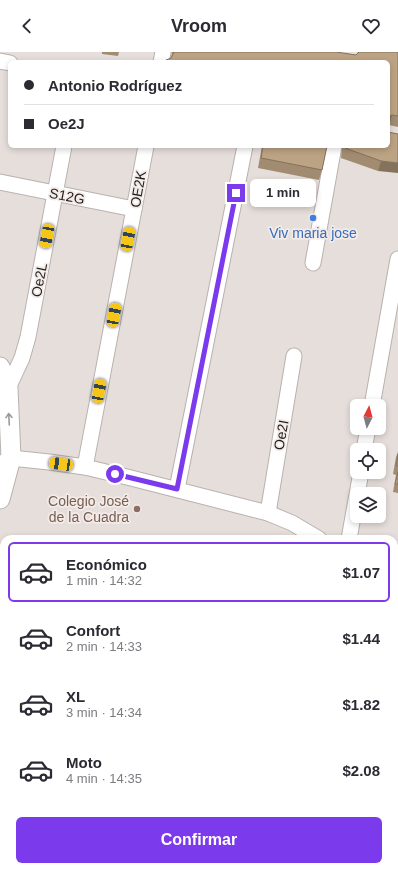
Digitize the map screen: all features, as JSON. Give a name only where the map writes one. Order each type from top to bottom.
[{"type":"main road","points":[[0,367],[8,388],[6,461],[0,499]]},
{"type":"street","name":"Oe2L","points":[[8,388],[22,358],[28,337],[64,148]]},
{"type":"street","name":"OE2K","points":[[85,467],[146,148]]},
{"type":"street","points":[[177,489],[245,148]]},
{"type":"street","points":[[314,263],[334,148]]},
{"type":"street","name":"S12G","points":[[0,182],[134,209]]},
{"type":"street","points":[[373,399],[395,295],[398,259]]},
{"type":"street","name":"Oe2I","points":[[268,513],[294,356]]},
{"type":"street","points":[[0,476],[6,461],[85,467],[268,513],[292,523],[312,535]]},
{"type":"street","points":[[350,535],[360,479]]},
{"type":"building","points":[[174,52],[336,52],[356,55],[359,52],[398,52],[398,116],[390,116],[390,60],[166,60],[171,58]]},
{"type":"building","points":[[390,132],[398,134],[398,163],[381,161],[345,148],[390,148]]},
{"type":"building","points":[[263,148],[327,148],[322,170],[261,158]]},
{"type":"building","points":[[398,454],[398,466],[396,466]]},
{"type":"building","points":[[398,472],[398,484],[395,484]]},
{"type":"place","name":"Viv maria jose","points":[[313,218]]},
{"type":"place","name":"Colegio José de la Cuadra","points":[[137,509]]},
{"type":"route","points":[[115,474],[177,489],[236,193]]}]
